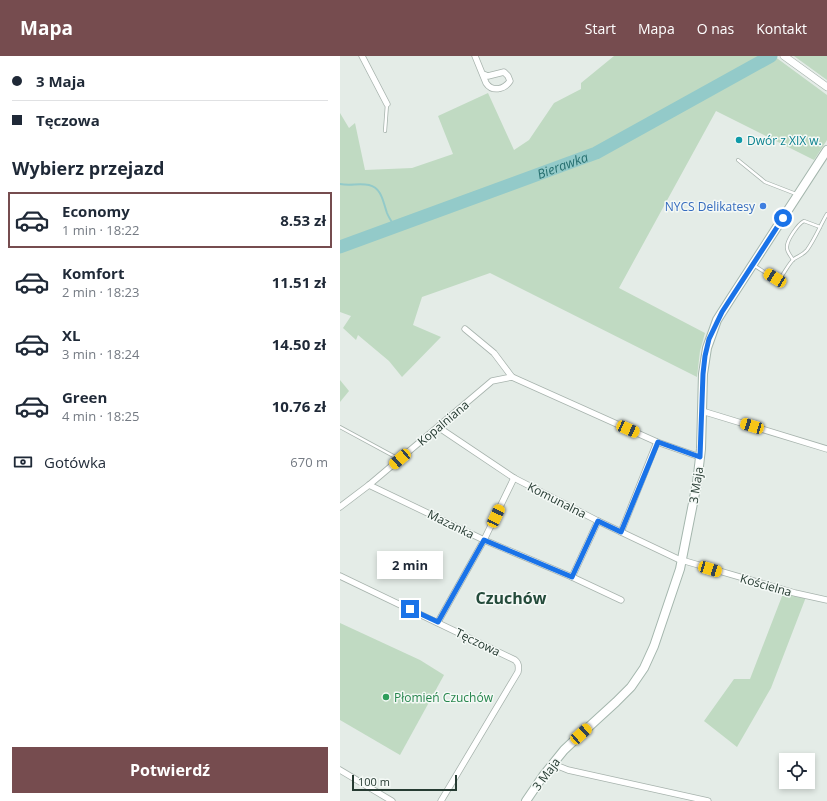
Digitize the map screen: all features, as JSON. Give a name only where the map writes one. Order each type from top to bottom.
[{"type":"main road","name":"3 Maja","points":[[526,801],[553,764],[576,739],[622,697],[641,672],[649,658],[661,628],[682,561],[700,457],[704,365],[709,339],[722,312],[827,150]]},
{"type":"street","points":[[362,56],[387,104]]},
{"type":"street","points":[[475,56],[483,74],[488,85],[494,89],[505,86],[510,81],[504,72],[488,76],[483,74]]},
{"type":"street","points":[[784,56],[827,87]]},
{"type":"street","points":[[465,330],[494,353],[512,377],[658,442],[700,457]]},
{"type":"street","name":"Kopalniana","points":[[342,503],[369,486],[492,381],[512,377]]},
{"type":"street","points":[[702,411],[827,448]]},
{"type":"street","name":"Komunalna","points":[[438,426],[514,478],[598,521],[682,561]]},
{"type":"street","points":[[621,532],[658,442]]},
{"type":"street","points":[[438,622],[484,540],[514,478]]},
{"type":"street","name":"Mazanka","points":[[369,486],[484,540],[572,577],[621,600]]},
{"type":"street","points":[[572,577],[598,521]]},
{"type":"street","name":"Kościelna","points":[[682,561],[795,593],[827,600]]},
{"type":"street","name":"Tęczowa","points":[[340,576],[438,622],[516,662],[519,668],[441,801]]},
{"type":"street","points":[[553,764],[568,770],[708,801]]},
{"type":"street","points":[[340,770],[392,801]]},
{"type":"lane","points":[[385,131],[387,104]]},
{"type":"lane","points":[[738,160],[765,182],[798,195]]},
{"type":"lane","points":[[753,264],[775,278],[778,279],[781,277],[793,260],[808,249],[827,214]]},
{"type":"lane","points":[[793,260],[788,251],[787,243],[799,224],[804,221],[820,227]]},
{"type":"lane","points":[[340,428],[400,459]]},
{"type":"green space","points":[[614,56],[774,56],[827,95],[827,140],[814,160],[716,111],[619,288],[705,333],[700,351],[697,377],[490,273],[422,297],[413,325],[441,337],[402,377],[389,361],[358,335],[356,340],[343,328],[351,316],[340,312],[340,113],[349,128],[355,123],[365,170],[412,168],[453,154],[438,116],[488,93],[514,150],[529,140],[554,103],[581,89],[581,83]]},
{"type":"green space","points":[[794,56],[827,56],[827,80]]},
{"type":"green space","points":[[340,380],[349,391],[340,402]]},
{"type":"green space","points":[[784,591],[806,597],[771,688],[737,747],[704,721],[734,679],[750,679]]},
{"type":"green space","name":"Płomień Czuchów","points":[[340,623],[420,660],[444,675],[400,755],[340,720]]},
{"type":"waterway","name":"Bierawka","points":[[340,247],[596,153],[771,56]]},
{"type":"waterway","points":[[340,184],[365,184],[377,189],[395,227]]},
{"type":"place","name":"Dwór z XIX w.","points":[[739,140]]},
{"type":"place","name":"NYCS Delikatesy","points":[[763,206]]},
{"type":"place","name":"Płomień Czuchów","points":[[386,697]]},
{"type":"district","name":"Czuchów","points":[[511,598]]},
{"type":"route","points":[[410,609],[438,622],[484,540],[572,577],[598,521],[621,532],[658,442],[700,457],[702,441],[703,374],[709,339],[717,320],[783,218]]}]
